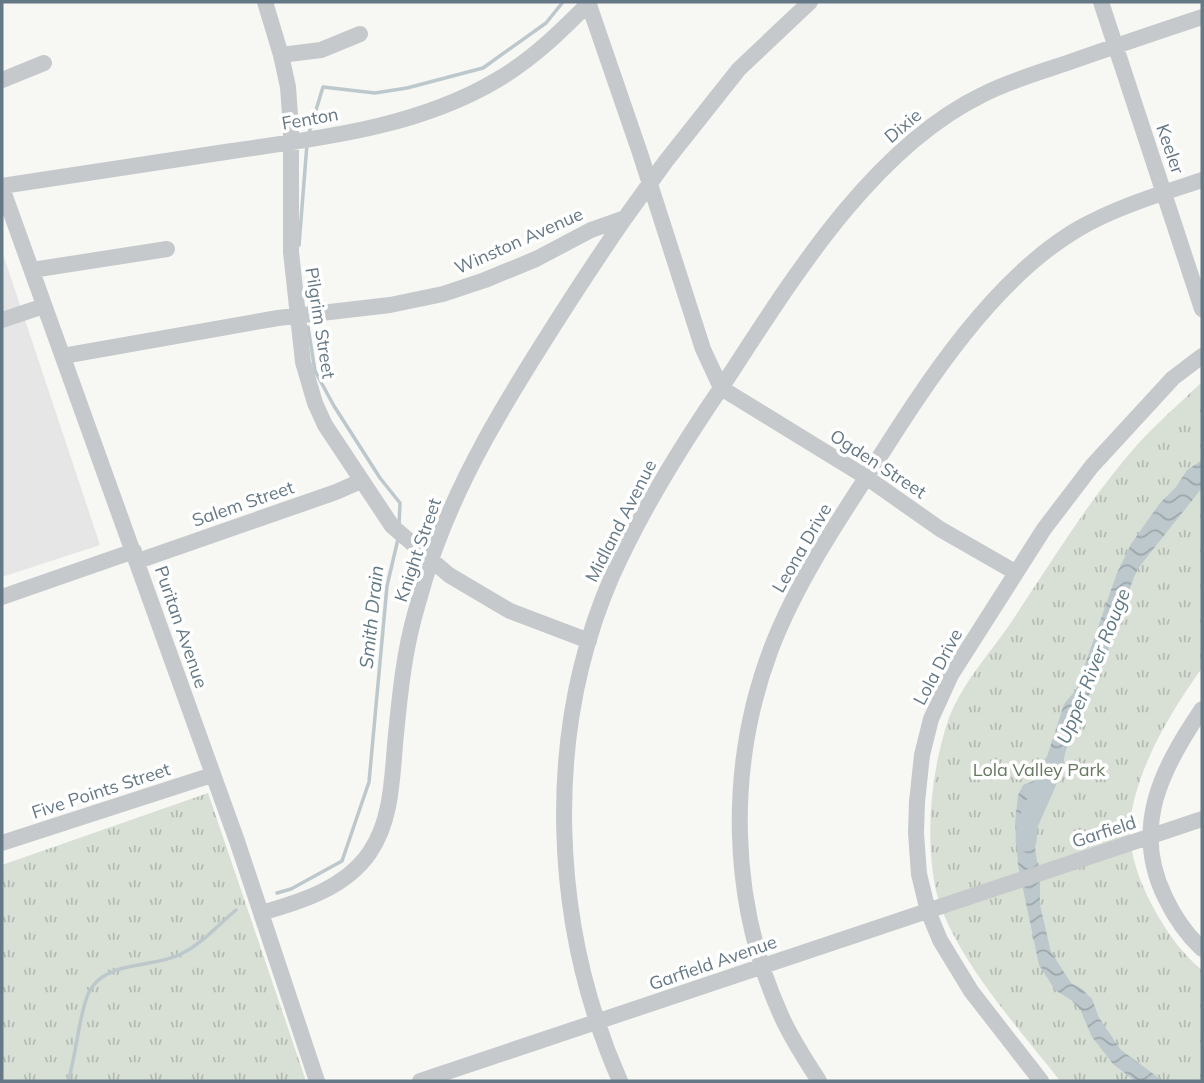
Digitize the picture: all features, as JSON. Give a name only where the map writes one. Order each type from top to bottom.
[{"type":"street","name":"Pilgrim Street","points":[[264,2],[288,87],[291,129],[290,252],[303,362],[315,403],[333,441],[392,526],[449,575],[510,611],[589,641]]},
{"type":"street","points":[[589,2],[703,349],[720,388]]},
{"type":"street","name":"Fenton","points":[[2,187],[290,142],[391,122],[463,97],[526,62],[589,2]]},
{"type":"street","points":[[625,218],[708,106],[739,69],[810,2]]},
{"type":"street","name":"Keeler","points":[[1101,2],[1202,309]]},
{"type":"street","name":"Dixie","points":[[720,388],[810,256],[859,196],[908,145],[947,115],[983,94],[1202,17]]},
{"type":"street","points":[[281,55],[330,47],[360,34]]},
{"type":"street","points":[[2,80],[44,63]]},
{"type":"street","name":"Leona Drive","points":[[819,1081],[780,1014],[763,966],[749,916],[740,851],[741,784],[749,725],[764,670],[786,615],[906,414],[962,337],[1001,292],[1041,256],[1077,230],[1118,209],[1202,180]]},
{"type":"street","name":"Puritan Avenue","points":[[2,187],[136,556],[317,1081]]},
{"type":"street","name":"Winston Avenue","points":[[63,356],[296,315],[390,305],[443,294],[536,259],[591,230],[625,218]]},
{"type":"street","name":"Knight Street","points":[[261,913],[300,901],[341,880],[361,864],[376,841],[388,804],[408,644],[431,560],[467,475],[503,407],[625,218]]},
{"type":"street","points":[[32,271],[167,249]]},
{"type":"street","points":[[2,320],[44,306]]},
{"type":"street","name":"Lola Drive","points":[[1041,1081],[971,991],[940,940],[928,911],[919,874],[916,833],[918,779],[926,737],[951,675],[1044,529],[1092,466],[1173,378],[1202,356]]},
{"type":"street","name":"Ogden Street","points":[[720,388],[866,477],[940,529],[1015,572]]},
{"type":"street","name":"Midland Avenue","points":[[620,1081],[597,1022],[574,937],[564,842],[569,742],[576,695],[589,641],[612,577],[664,474],[720,388]]},
{"type":"street","name":"Salem Street","points":[[2,597],[336,492],[361,481]]},
{"type":"street","points":[[1202,709],[1161,782],[1152,812],[1149,836],[1158,882],[1174,914],[1202,949]]},
{"type":"street","name":"Five Points Street","points":[[2,843],[212,775]]},
{"type":"street","name":"Garfield","points":[[1017,881],[1202,819]]},
{"type":"street","name":"Garfield Avenue","points":[[420,1081],[1017,881]]},
{"type":"shaded area","points":[[2,251],[100,545],[2,577]]},
{"type":"green space","name":"Lola Valley Park","points":[[1202,382],[1202,668],[1168,720],[1149,757],[1135,796],[1130,840],[1139,875],[1163,925],[1187,956],[1202,970],[1202,1081],[1060,1081],[968,960],[941,907],[934,881],[930,842],[931,802],[937,762],[947,724],[959,697],[1083,514],[1138,443]]},
{"type":"green space","points":[[208,793],[306,1081],[2,1081],[2,865]]},
{"type":"water","points":[[1202,460],[1202,488],[1134,577],[1105,659],[1066,750],[1059,777],[1055,784],[1038,793],[1033,801],[1032,825],[1040,905],[1051,952],[1071,983],[1092,999],[1099,1018],[1121,1050],[1163,1081],[1135,1081],[1113,1064],[1092,1037],[1080,1009],[1055,990],[1039,965],[1018,865],[1015,824],[1018,795],[1023,785],[1039,779],[1064,704],[1076,690],[1117,573],[1131,544],[1187,470]]},
{"type":"waterway","name":"Smith Drain","points":[[309,133],[323,87],[375,93],[407,88],[483,68],[546,23],[563,2]]},
{"type":"waterway","name":"Smith Drain","points":[[299,245],[307,144]]},
{"type":"waterway","name":"Smith Drain","points":[[308,327],[315,371],[380,478],[400,503],[399,525]]},
{"type":"waterway","name":"Smith Drain","points":[[277,893],[291,889],[342,861],[369,782],[387,586],[398,539]]},
{"type":"waterway","name":"Upper River Rouge","points":[[1026,841],[1027,825],[1054,764]]},
{"type":"waterway","name":"Smith Drain","points":[[68,1081],[84,1005],[92,987],[100,978],[122,968],[181,954],[236,910]]}]
